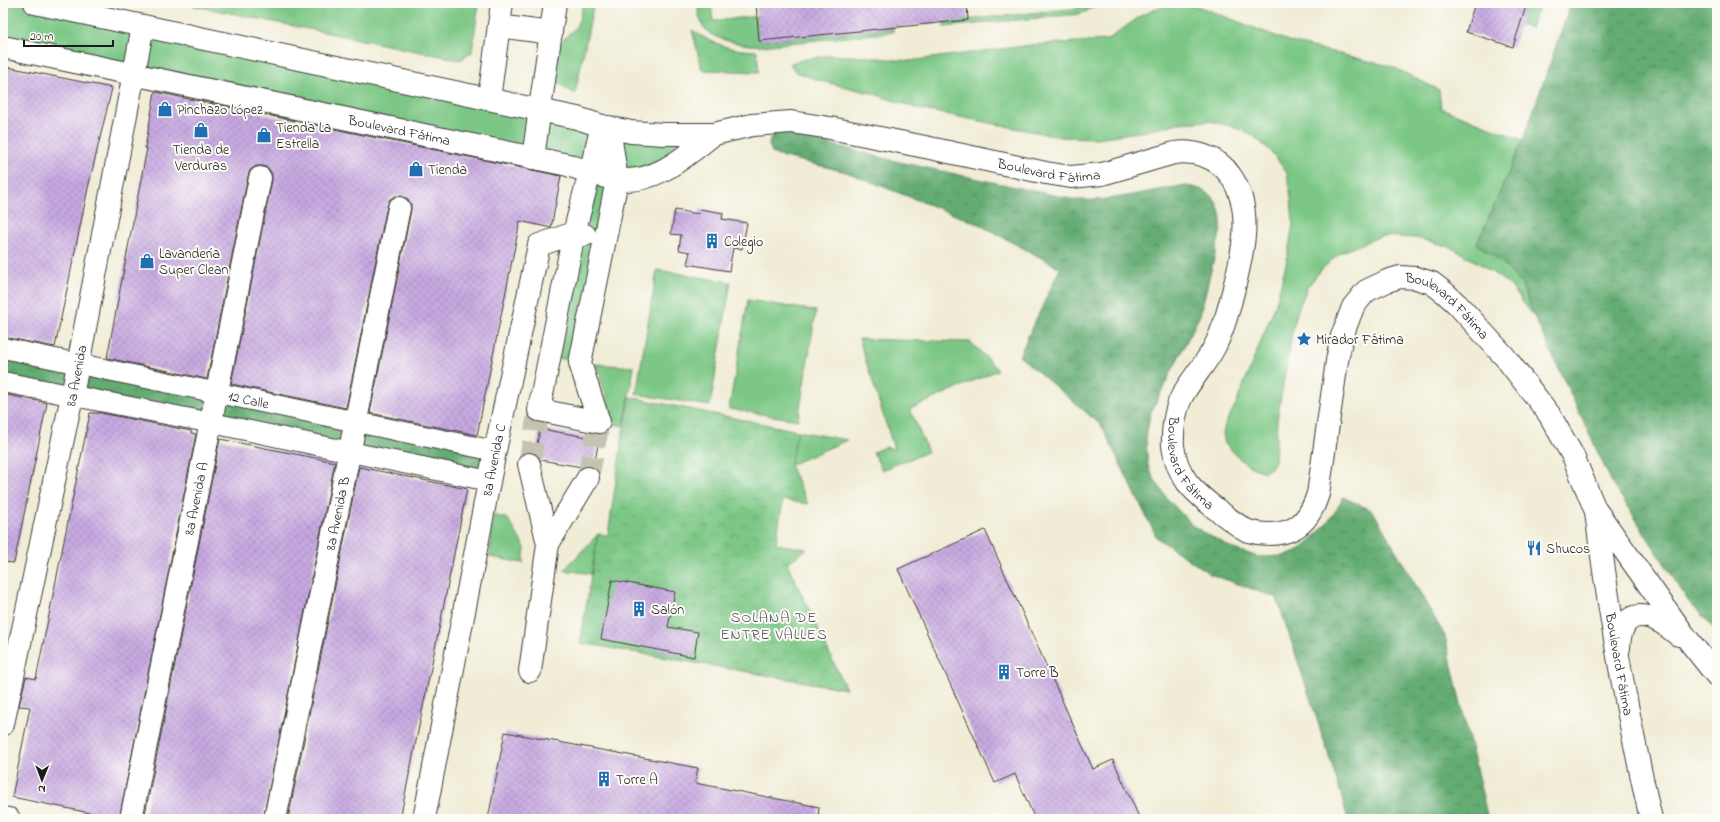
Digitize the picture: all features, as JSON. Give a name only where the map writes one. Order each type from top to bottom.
[{"type":"street","name":"Boulevard Fátima","points":[[36,3],[578,118],[606,127],[631,132],[664,134],[714,134],[752,125],[779,122],[795,123],[837,129],[1071,177],[1102,174],[1174,153],[1184,152],[1196,154],[1220,163],[1237,187],[1243,206],[1245,234],[1240,267],[1226,320],[1209,356],[1183,394],[1177,412],[1173,437],[1174,452],[1181,474],[1192,489],[1248,531],[1264,534],[1283,533],[1297,527],[1304,521],[1315,504],[1318,494],[1332,391],[1342,336],[1353,307],[1366,291],[1387,281],[1400,277],[1416,278],[1432,283],[1445,293],[1505,357],[1549,414],[1573,456],[1595,509],[1697,652],[1717,676]]},
{"type":"street","points":[[489,99],[502,3]]},
{"type":"street","points":[[533,158],[555,3]]},
{"type":"street","name":"8a Avenida","points":[[3,724],[72,395],[143,26]]},
{"type":"street","points":[[499,26],[551,33]]},
{"type":"street","name":"Boulevard Fátima","points":[[3,47],[533,158],[617,180],[642,179],[662,172],[714,134]]},
{"type":"street","points":[[606,127],[617,180],[580,363],[599,422],[539,410],[574,233],[590,172],[606,127]]},
{"type":"street","name":"8a Avenida A","points":[[131,819],[260,178]]},
{"type":"street","name":"8a Avenida B","points":[[275,819],[399,208]]},
{"type":"street","points":[[574,233],[605,238]]},
{"type":"street","name":"8a Avenida C","points":[[424,819],[495,451],[539,245],[574,233]]},
{"type":"street","name":"12 Calle","points":[[3,348],[78,365],[495,451]]},
{"type":"street","points":[[549,356],[580,363]]},
{"type":"street","points":[[3,382],[212,422],[489,481]]},
{"type":"street","points":[[529,464],[548,544],[530,671]]},
{"type":"street","points":[[548,544],[588,478]]},
{"type":"street","name":"Boulevard Fátima","points":[[1595,509],[1618,656],[1651,819]]},
{"type":"street","points":[[1618,656],[1622,627],[1629,620],[1643,616],[1663,622],[1697,652]]},
{"type":"street","points":[[3,818],[9,819]]},
{"type":"green space","points":[[3,3],[35,3],[577,118],[714,134],[627,180],[580,363],[549,356],[590,172],[3,47]]},
{"type":"green space","points":[[181,3],[479,3],[472,52],[460,60]]},
{"type":"green space","points":[[583,3],[594,3],[575,94],[558,82],[556,75],[559,44],[576,27]]},
{"type":"green space","points":[[697,3],[711,3],[713,21],[757,16],[760,41],[893,28],[893,32],[761,46],[746,45],[720,38],[706,30],[700,19]]},
{"type":"green space","points":[[1079,3],[1100,3],[1079,14],[944,27],[944,22],[1079,8]]},
{"type":"green space","points":[[1527,3],[1541,3],[1531,28],[1520,24]]},
{"type":"green space","points":[[1571,3],[1717,3],[1717,632],[1689,602],[1611,481],[1535,318],[1522,285],[1502,262],[1477,244],[1523,140]]},
{"type":"green space","points":[[1180,4],[1200,7],[1291,42],[1393,67],[1439,90],[1441,108],[1523,140],[1477,244],[1502,262],[1522,285],[1535,318],[1510,285],[1480,264],[1450,247],[1416,238],[1381,236],[1340,253],[1322,269],[1308,286],[1298,309],[1292,333],[1277,420],[1275,461],[1271,468],[1264,472],[1251,467],[1240,459],[1225,444],[1223,434],[1225,424],[1236,404],[1276,303],[1286,264],[1293,224],[1287,173],[1270,150],[1249,133],[1210,121],[1178,123],[1146,131],[1097,138],[1061,137],[919,109],[871,93],[821,81],[796,72],[791,66],[791,63],[801,60],[830,55],[909,61],[1031,45],[1107,40],[1142,15],[1164,6]]},
{"type":"green space","points":[[692,30],[723,46],[740,50],[757,51],[759,72],[702,70]]},
{"type":"green space","points":[[785,132],[895,161],[1076,200],[1116,198],[1181,186],[1199,189],[1212,197],[1217,203],[1220,211],[1221,230],[1200,315],[1150,414],[1146,438],[1148,466],[1153,477],[1167,498],[1193,526],[1234,549],[1259,557],[1283,556],[1298,550],[1310,541],[1326,524],[1337,509],[1343,497],[1373,511],[1445,636],[1488,819],[1348,819],[1332,765],[1277,598],[1210,574],[1157,538],[1101,425],[1019,356],[1060,268],[978,224],[846,172],[776,155],[772,152],[769,145],[771,139],[776,134]]},
{"type":"green space","points":[[657,270],[731,282],[710,406],[636,394]]},
{"type":"green space","points":[[748,300],[816,311],[798,420],[729,409]]},
{"type":"green space","points":[[859,339],[971,342],[998,370],[910,409],[928,452],[882,470],[873,452],[885,447],[894,449]]},
{"type":"green space","points":[[3,348],[495,451],[489,481],[3,382]]},
{"type":"green space","points":[[596,364],[634,367],[624,426],[615,424]]},
{"type":"green space","points":[[630,397],[798,431],[790,465],[808,504],[783,500],[776,544],[807,549],[787,563],[846,689],[580,643],[598,534],[608,535],[624,426]]},
{"type":"green space","points":[[798,431],[847,440],[790,465]]},
{"type":"green space","points":[[493,515],[508,519],[525,548],[523,563],[490,557]]},
{"type":"green space","points":[[598,534],[592,574],[564,570]]},
{"type":"building","points":[[756,3],[967,3],[968,20],[759,41]]},
{"type":"building","points":[[1475,3],[1527,3],[1513,47],[1466,32]]},
{"type":"building","points":[[3,66],[112,88],[88,188],[55,347],[3,337]]},
{"type":"building","points":[[155,92],[561,176],[551,228],[520,221],[477,435],[370,413],[411,210],[411,204],[408,199],[401,196],[395,196],[390,199],[387,206],[346,408],[231,384],[272,180],[272,174],[268,168],[263,166],[256,166],[250,170],[248,176],[207,379],[107,358],[147,148],[145,148]]},
{"type":"building","name":"Colegio","points":[[700,209],[723,213],[722,219],[747,223],[742,249],[733,248],[729,271],[687,264],[690,252],[679,250],[681,235],[671,234],[675,210],[699,214]]},
{"type":"building","points":[[3,394],[47,403],[14,563],[3,562]]},
{"type":"building","points":[[90,413],[101,413],[191,431],[191,433],[196,434],[119,819],[12,797],[30,707],[19,706],[26,677],[36,679]]},
{"type":"building","points":[[540,429],[599,439],[594,467],[582,467],[540,460],[535,454]]},
{"type":"building","points":[[220,439],[335,462],[263,819],[144,819]]},
{"type":"building","points":[[359,467],[467,489],[441,619],[400,819],[288,819]]},
{"type":"building","name":"Torre B","points":[[985,530],[1093,769],[1113,760],[1140,819],[1035,819],[1015,774],[995,783],[898,569]]},
{"type":"building","name":"Salón","points":[[612,580],[675,592],[668,627],[698,632],[694,657],[601,639]]},
{"type":"building","name":"Torre A","points":[[505,732],[698,768],[695,783],[819,807],[818,819],[488,819]]},
{"type":"tunnel","points":[[529,464],[539,410]]},
{"type":"tunnel","points":[[588,478],[599,422]]},
{"type":"place","name":"Pinchazo López","points":[[165,109]]},
{"type":"place","name":"Tienda de Verduras","points":[[201,130]]},
{"type":"place","name":"Tienda La Estrella","points":[[264,135]]},
{"type":"place","name":"Tienda","points":[[416,169]]},
{"type":"place","name":"Colegio","points":[[712,241]]},
{"type":"place","name":"Lavandería Super Clean","points":[[147,261]]},
{"type":"place","name":"Mirador Fátima","points":[[1304,339]]},
{"type":"place","name":"Shucos","points":[[1534,548]]},
{"type":"place","name":"Salón","points":[[639,609]]},
{"type":"place","name":"Torre B","points":[[1004,672]]},
{"type":"place","name":"Torre A","points":[[604,779]]},
{"type":"district","name":"SOLANA DE ENTRE VALLES","points":[[774,626]]}]
